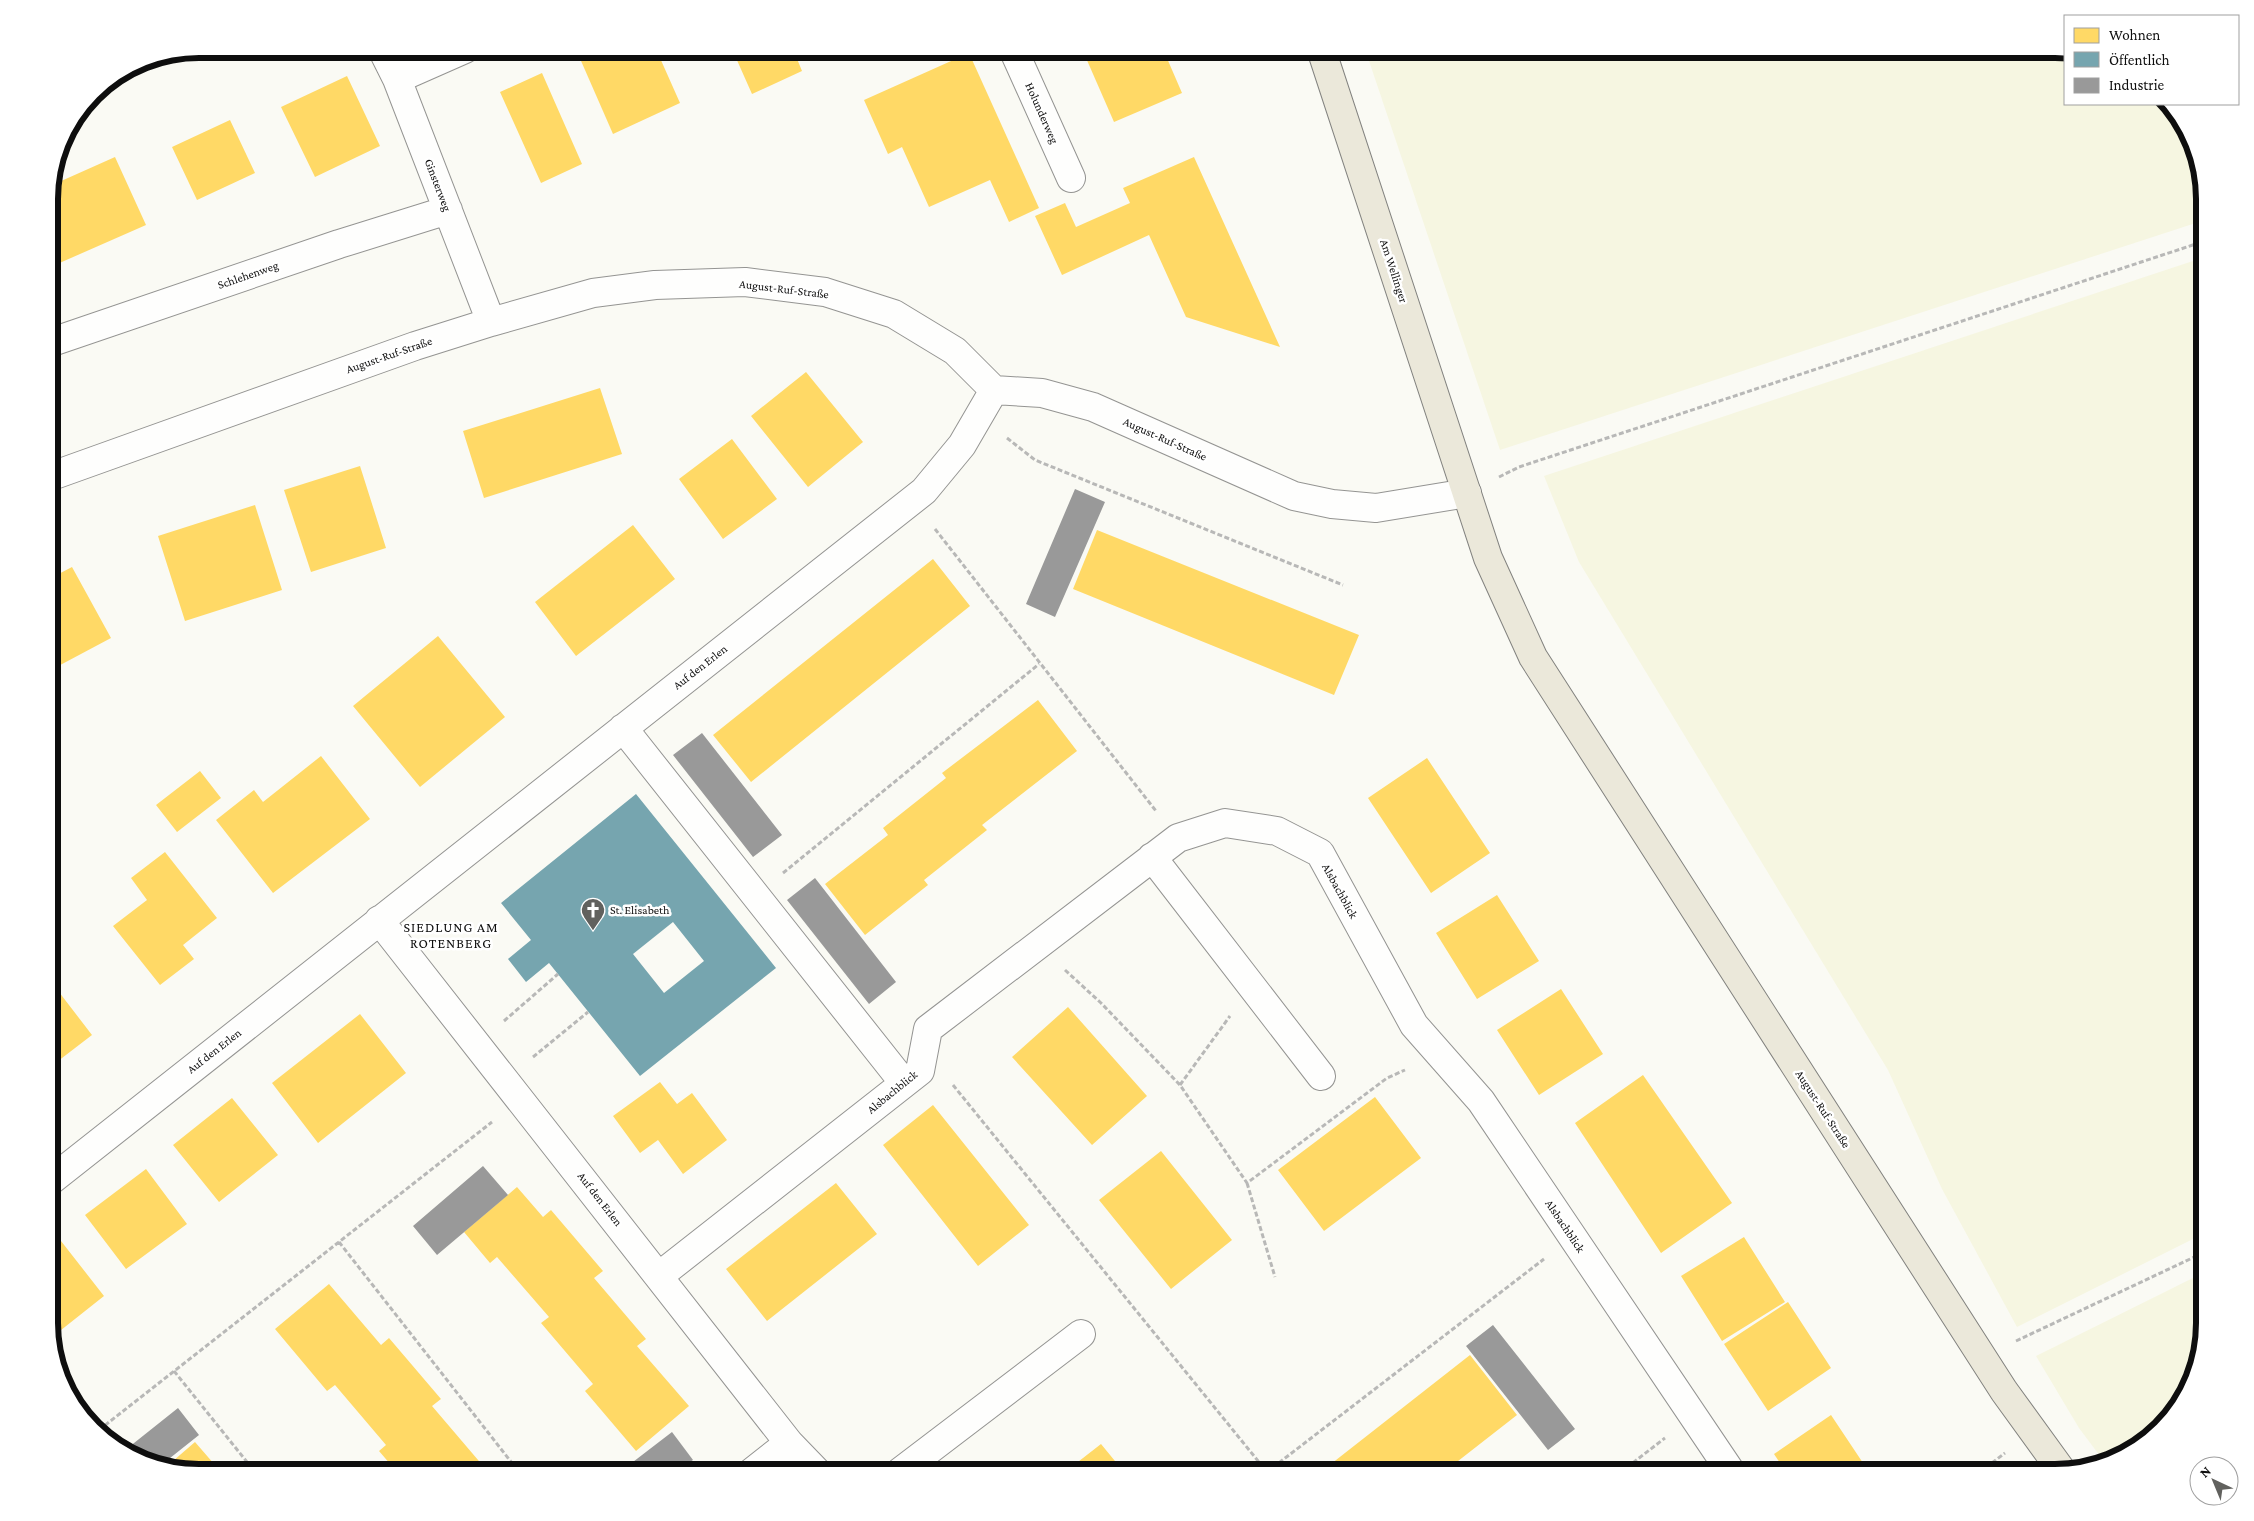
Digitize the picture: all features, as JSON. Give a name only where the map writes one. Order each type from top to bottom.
[{"type":"main road","name":"Am Wellinger","points":[[1324,58],[1488,558],[1533,657],[1589,744]]},
{"type":"main road","name":"August-Ruf-Straße","points":[[1589,744],[1982,1358],[2057,1464]]},
{"type":"street","name":"Ginsterweg","points":[[386,58],[397,79],[491,322]]},
{"type":"street","points":[[397,79],[445,58]]},
{"type":"street","name":"Holunderweg","points":[[1017,58],[1071,178]]},
{"type":"street","name":"Schlehenweg","points":[[58,340],[339,244],[448,210]]},
{"type":"street","name":"August-Ruf-Straße","points":[[58,475],[415,346],[593,293],[655,284],[745,282],[825,292],[894,314],[955,351],[994,390],[1042,393],[1093,407],[1285,492],[1304,498],[1332,504],[1376,508],[1468,493]]},
{"type":"street","name":"Auf den Erlen","points":[[58,1175],[924,491],[962,445],[994,390]]},
{"type":"street","points":[[623,728],[904,1083]]},
{"type":"street","name":"Alsbachblick","points":[[659,1276],[920,1071],[928,1029],[1178,838],[1225,823],[1277,831],[1320,853],[1414,1025],[1481,1101],[1726,1464]]},
{"type":"street","points":[[1152,857],[1322,1076]]},
{"type":"street","name":"Auf den Erlen","points":[[379,920],[514,1089],[789,1443],[809,1464]]},
{"type":"street","points":[[910,1464],[1081,1334]]},
{"type":"street","points":[[762,1464],[789,1443]]},
{"type":"path","points":[[1468,493],[1519,467],[2196,244]]},
{"type":"path","points":[[978,417],[1035,460],[1343,585]]},
{"type":"path","points":[[913,500],[1039,664],[1178,838]]},
{"type":"path","points":[[755,895],[1039,664]]},
{"type":"path","points":[[1037,945],[1101,1003],[1180,1084],[1247,1183],[1275,1277]]},
{"type":"path","points":[[478,1044],[558,974]]},
{"type":"path","points":[[1180,1084],[1252,986]]},
{"type":"path","points":[[103,1427],[339,1242],[514,1089],[588,1012]]},
{"type":"path","points":[[924,1049],[1261,1464]]},
{"type":"path","points":[[1247,1183],[1387,1078],[1440,1054]]},
{"type":"path","points":[[1277,1464],[1572,1237]]},
{"type":"path","points":[[339,1242],[513,1464]]},
{"type":"path","points":[[1982,1358],[2196,1256]]},
{"type":"path","points":[[174,1371],[249,1464]]},
{"type":"path","points":[[1630,1464],[1693,1416]]},
{"type":"green space","points":[[1368,58],[2064,58],[2064,105],[2162,105],[2178,128],[2186,144],[2195,180],[2196,223],[1500,450]]},
{"type":"green space","points":[[2196,260],[2196,1238],[2017,1327],[1942,1189],[1888,1070],[1579,562],[1544,476]]},
{"type":"green space","points":[[2196,1276],[2195,1341],[2192,1359],[2182,1385],[2162,1416],[2149,1429],[2126,1445],[2110,1453],[2100,1456],[2079,1428],[2036,1356]]},
{"type":"building: Wohnen","points":[[580,58],[660,58],[680,103],[613,134]]},
{"type":"building: Wohnen","points":[[736,58],[797,58],[802,71],[752,94]]},
{"type":"building: Wohnen","points":[[958,58],[971,58],[1039,208],[1009,222],[990,180],[929,207],[902,147],[888,154],[864,100]]},
{"type":"building: Wohnen","points":[[1086,58],[1167,58],[1182,93],[1114,122]]},
{"type":"building: Wohnen","points":[[542,73],[582,164],[541,183],[500,92]]},
{"type":"building: Wohnen","points":[[347,76],[380,146],[315,177],[281,107]]},
{"type":"building: Wohnen","points":[[230,120],[255,173],[197,200],[172,147]]},
{"type":"building: Wohnen","points":[[115,157],[146,225],[58,264],[59,182]]},
{"type":"building: Wohnen","points":[[1194,157],[1280,347],[1186,317],[1149,235],[1062,275],[1035,216],[1065,203],[1076,227],[1130,203],[1123,188]]},
{"type":"building: Wohnen","points":[[806,372],[863,442],[808,487],[751,416]]},
{"type":"building: Wohnen","points":[[600,388],[622,454],[484,498],[463,431]]},
{"type":"building: Wohnen","points":[[732,439],[777,499],[723,539],[679,479]]},
{"type":"building: Wohnen","points":[[360,466],[386,548],[311,572],[284,490]]},
{"type":"building: Wohnen","points":[[255,505],[282,590],[185,621],[158,536]]},
{"type":"building: Wohnen","points":[[633,525],[675,579],[576,656],[535,602]]},
{"type":"building: Wohnen","points":[[1097,530],[1359,635],[1334,695],[1073,589]]},
{"type":"building: Wohnen","points":[[933,559],[970,606],[751,782],[713,735]]},
{"type":"building: Wohnen","points":[[72,567],[111,638],[58,666],[58,574]]},
{"type":"building: Wohnen","points":[[438,636],[505,717],[420,787],[353,706]]},
{"type":"building: Wohnen","points":[[1038,700],[1077,751],[982,825],[987,830],[924,880],[928,885],[865,935],[825,884],[888,835],[883,828],[946,778],[942,773]]},
{"type":"building: Wohnen","points":[[321,756],[370,819],[273,893],[216,820],[254,790],[263,802]]},
{"type":"building: Wohnen","points":[[1427,758],[1490,853],[1431,893],[1368,798]]},
{"type":"building: Wohnen","points":[[200,771],[221,798],[177,832],[156,805]]},
{"type":"building: Wohnen","points":[[165,852],[217,918],[183,945],[194,959],[160,985],[113,926],[147,900],[131,878]]},
{"type":"building: Wohnen","points":[[1497,895],[1539,961],[1477,999],[1436,933]]},
{"type":"building: Wohnen","points":[[1561,989],[1603,1054],[1539,1095],[1497,1030]]},
{"type":"building: Wohnen","points":[[58,991],[92,1035],[58,1061]]},
{"type":"building: Wohnen","points":[[1068,1007],[1147,1096],[1092,1145],[1012,1057]]},
{"type":"building: Wohnen","points":[[360,1014],[406,1073],[318,1143],[272,1083]]},
{"type":"building: Wohnen","points":[[1643,1075],[1732,1203],[1661,1253],[1575,1123]]},
{"type":"building: Wohnen","points":[[660,1082],[677,1104],[692,1093],[727,1140],[683,1174],[658,1140],[640,1153],[613,1116]]},
{"type":"building: Wohnen","points":[[1375,1097],[1421,1158],[1324,1231],[1278,1170]]},
{"type":"building: Wohnen","points":[[232,1098],[278,1155],[219,1202],[173,1145]]},
{"type":"building: Wohnen","points":[[933,1105],[1029,1225],[978,1266],[883,1145]]},
{"type":"building: Wohnen","points":[[1161,1151],[1232,1240],[1171,1289],[1099,1200]]},
{"type":"building: Wohnen","points":[[146,1169],[187,1224],[126,1269],[85,1215]]},
{"type":"building: Wohnen","points":[[836,1183],[877,1234],[767,1321],[726,1269]]},
{"type":"building: Wohnen","points":[[517,1187],[543,1217],[551,1210],[603,1271],[594,1278],[646,1339],[637,1346],[689,1406],[636,1451],[585,1391],[593,1384],[541,1323],[549,1317],[497,1257],[490,1263],[464,1232]]},
{"type":"building: Wohnen","points":[[1744,1237],[1785,1302],[1722,1341],[1681,1276]]},
{"type":"building: Wohnen","points":[[61,1241],[104,1296],[58,1332],[58,1332],[58,1243]]},
{"type":"building: Wohnen","points":[[329,1284],[381,1345],[389,1338],[441,1399],[432,1406],[481,1464],[390,1464],[379,1451],[386,1445],[335,1385],[327,1391],[275,1329]]},
{"type":"building: Wohnen","points":[[1788,1302],[1831,1368],[1768,1411],[1724,1344]]},
{"type":"building: Wohnen","points":[[1470,1355],[1517,1415],[1454,1464],[1331,1464]]},
{"type":"building: Wohnen","points":[[1831,1415],[1864,1464],[1781,1464],[1774,1454]]},
{"type":"building: Wohnen","points":[[195,1442],[214,1464],[198,1464],[173,1461]]},
{"type":"building: Wohnen","points":[[1101,1444],[1117,1464],[1075,1464]]},
{"type":"building: Öffentlich","name":"St. Elisabeth","points":[[636,794],[776,968],[640,1076],[549,963],[526,982],[508,959],[531,940],[501,903]],"holes":[[[673,922],[704,961],[664,993],[633,954]]]},
{"type":"building: Industrie","points":[[1075,489],[1105,502],[1055,617],[1026,604]]},
{"type":"building: Industrie","points":[[702,733],[782,835],[753,857],[673,755]]},
{"type":"building: Industrie","points":[[815,878],[896,982],[869,1004],[787,900]]},
{"type":"building: Industrie","points":[[483,1166],[508,1195],[437,1255],[413,1226]]},
{"type":"building: Industrie","points":[[1493,1325],[1575,1429],[1548,1450],[1466,1346]]},
{"type":"building: Industrie","points":[[178,1408],[199,1435],[168,1460],[144,1453],[130,1446]]},
{"type":"building: Industrie","points":[[672,1432],[693,1460],[687,1464],[630,1464]]},
{"type":"place","name":"St. Elisabeth","points":[[593,931]]},
{"type":"district","name":"SIEDLUNG AM ROTENBERG","points":[[451,936]]}]
